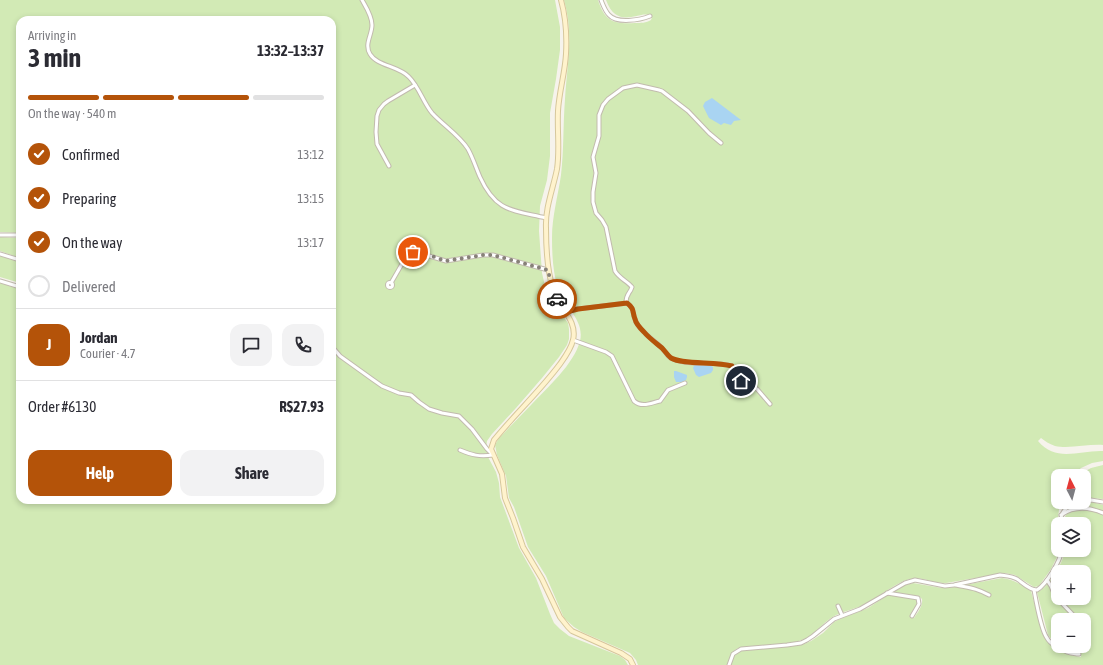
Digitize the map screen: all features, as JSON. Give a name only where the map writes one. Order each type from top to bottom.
[{"type":"street","points":[[362,0],[370,16],[372,24],[368,44],[369,53],[376,60],[401,70],[410,78],[431,111],[468,150],[485,188],[494,200],[509,210],[546,218]]},
{"type":"street","points":[[561,0],[565,21],[566,54],[558,112],[558,160],[546,218],[546,230],[548,270],[554,294],[574,327],[574,335],[567,354],[551,376],[494,440],[491,448],[493,456],[502,474],[505,498],[520,541],[542,579],[560,617],[572,630],[621,653],[630,659],[633,665]]},
{"type":"street","points":[[601,0],[607,12],[613,18],[634,20],[643,19],[650,16]]},
{"type":"street","points":[[626,303],[626,296],[632,287],[619,276],[616,271],[606,227],[596,213],[594,207],[593,192],[596,174],[593,157],[599,136],[599,112],[603,105],[611,96],[627,86],[637,85],[659,90],[688,112],[709,134],[721,143]]},
{"type":"street","points":[[389,166],[376,140],[377,116],[379,110],[384,104],[415,86]]},
{"type":"street","points":[[0,235],[16,235]]},
{"type":"street","points":[[391,283],[406,257],[411,253],[416,252],[446,261],[483,255],[493,255],[548,270]]},
{"type":"street","points":[[0,254],[16,259]]},
{"type":"street","points":[[0,281],[16,286]]},
{"type":"street","points":[[566,312],[578,309],[612,306],[626,303],[629,304],[634,310],[634,319],[638,326],[670,357],[677,360],[732,366],[734,371],[730,374],[730,378],[741,381],[757,389],[770,404]]},
{"type":"street","points":[[573,340],[609,354],[615,361],[634,401],[640,405],[661,400],[668,390],[685,383]]},
{"type":"street","points":[[336,351],[340,356],[382,386],[396,392],[411,395],[429,409],[459,416],[472,429],[493,456]]},
{"type":"street","points":[[460,450],[474,456],[493,456]]},
{"type":"street","points":[[1091,500],[1103,502]]},
{"type":"street","points":[[1061,515],[1065,509]]},
{"type":"street","points":[[1061,515],[1072,509],[1093,509],[1103,513]]},
{"type":"street","points":[[1034,590],[1039,589],[1047,580],[1060,557]]},
{"type":"street","points":[[730,665],[733,654],[738,650],[801,643],[813,636],[834,618],[860,609],[910,581],[915,580],[940,586],[954,585],[994,576],[1007,576],[1015,578],[1034,590],[1046,638],[1063,651],[1079,654]]},
{"type":"street","points":[[1047,580],[1055,596],[1071,613]]},
{"type":"street","points":[[954,585],[979,589],[989,595]]},
{"type":"street","points":[[887,593],[918,598],[919,604],[912,616]]},
{"type":"street","points":[[838,606],[842,615]]},
{"type":"green space","points":[[0,0],[555,0],[560,27],[560,50],[550,113],[550,156],[547,180],[540,206],[539,231],[542,273],[545,286],[550,298],[568,323],[569,339],[559,357],[542,378],[492,434],[487,441],[486,448],[488,457],[496,472],[499,483],[500,497],[519,548],[536,578],[554,623],[569,636],[620,656],[628,665],[0,665],[0,283],[16,288],[16,504],[336,504],[336,16],[16,16],[16,233],[0,232]]},
{"type":"green space","points":[[564,0],[598,0],[604,13],[611,20],[621,23],[639,23],[651,20],[652,17],[648,15],[623,17],[617,15],[611,10],[606,0],[1103,0],[1103,445],[1060,447],[1055,446],[1041,438],[1038,441],[1045,448],[1060,454],[1103,451],[1103,461],[1092,463],[1080,469],[1051,469],[1051,509],[1059,509],[1058,517],[1051,517],[1051,557],[1057,557],[1053,565],[1051,565],[1051,569],[1039,586],[1034,587],[1015,575],[1005,573],[946,583],[919,578],[910,579],[894,586],[868,603],[831,618],[805,639],[789,643],[739,648],[732,654],[728,665],[638,665],[630,653],[582,632],[564,618],[546,576],[528,547],[514,507],[509,498],[506,476],[497,455],[495,445],[499,438],[566,367],[577,350],[580,341],[580,327],[561,296],[556,283],[552,251],[553,222],[562,166],[564,108],[569,50],[569,25]]},
{"type":"green space","points":[[0,237],[16,238],[16,257],[0,251]]},
{"type":"green space","points":[[0,256],[16,261],[16,282],[0,277]]},
{"type":"green space","points":[[1103,465],[1103,499],[1091,498],[1091,469],[1089,469]]},
{"type":"green space","points":[[1091,502],[1103,505],[1103,665],[730,665],[734,656],[741,651],[804,644],[811,641],[823,633],[834,622],[868,608],[888,595],[917,600],[911,616],[914,618],[921,607],[922,599],[919,596],[892,592],[905,585],[913,583],[948,588],[1002,578],[1014,581],[1031,591],[1043,634],[1051,646],[1051,653],[1064,653],[1081,657],[1081,653],[1091,653],[1091,613],[1051,613],[1051,639],[1048,635],[1037,592],[1046,586],[1051,579],[1051,605],[1091,605],[1091,565],[1060,565],[1063,557],[1091,557],[1091,517],[1065,517],[1072,509],[1091,509]]},
{"type":"water","points":[[712,98],[741,120],[734,121],[731,125],[724,123],[721,125],[709,118],[703,106],[705,102]]},
{"type":"water","points":[[695,364],[710,365],[713,367],[713,370],[711,373],[699,377],[696,375],[693,368]]},
{"type":"water","points":[[674,371],[687,375],[686,380],[676,382]]},
{"type":"way so far","points":[[413,252],[420,252],[446,261],[487,254],[498,255],[548,270],[552,288],[557,299]]},
{"type":"route","points":[[557,299],[566,312],[574,309],[612,306],[627,303],[634,310],[634,319],[638,326],[670,357],[677,360],[732,366],[734,371],[730,374],[730,378],[741,381]]}]
